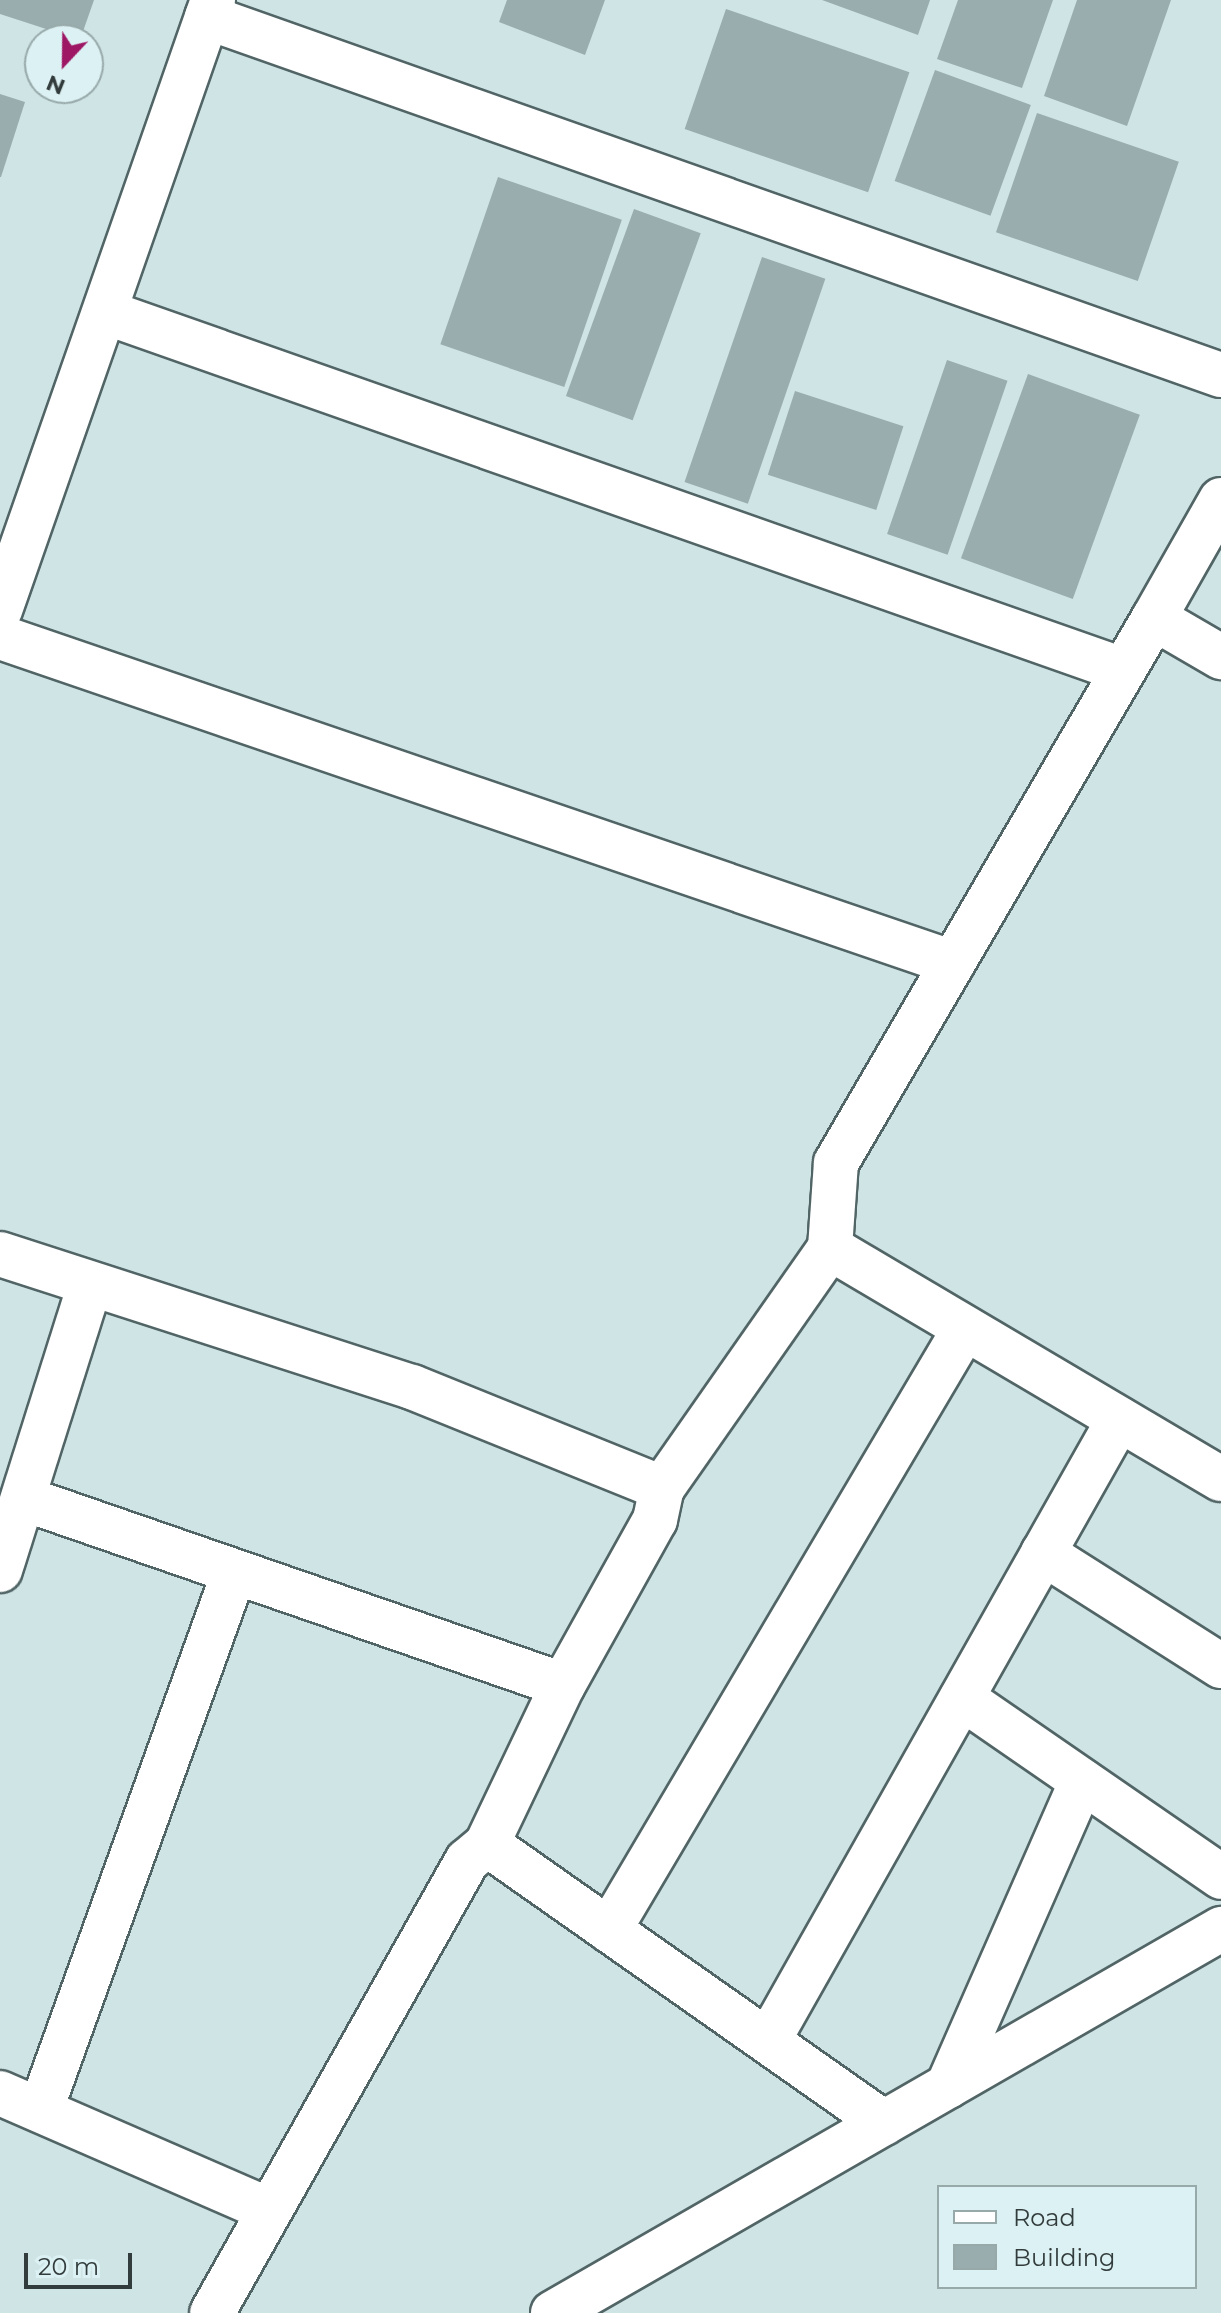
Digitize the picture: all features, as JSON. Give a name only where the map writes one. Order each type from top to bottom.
[{"type":"street","points":[[0,610],[210,8],[1221,375]]},
{"type":"street","points":[[105,312],[1123,670]]},
{"type":"street","points":[[212,2313],[267,2209],[467,1861],[487,1844],[563,1685],[655,1520],[662,1488],[830,1248],[836,1163],[1221,500]]},
{"type":"street","points":[[1154,618],[1221,657]]},
{"type":"street","points":[[0,637],[953,963]]},
{"type":"street","points":[[830,1248],[1221,1479]]},
{"type":"street","points":[[0,1254],[412,1387],[662,1488]]},
{"type":"street","points":[[0,1570],[15,1508],[90,1285]]},
{"type":"street","points":[[609,1930],[965,1328]]},
{"type":"street","points":[[768,2041],[1119,1419]]},
{"type":"street","points":[[15,1508],[234,1573],[563,1685]]},
{"type":"street","points":[[1043,1553],[1221,1666]]},
{"type":"street","points":[[41,2109],[234,1573]]},
{"type":"street","points":[[962,1698],[1221,1877]]},
{"type":"street","points":[[948,2086],[1082,1781]]},
{"type":"street","points":[[487,1844],[884,2123]]},
{"type":"street","points":[[553,2313],[1221,1929]]},
{"type":"street","points":[[0,2093],[267,2209]]},
{"type":"building","points":[[0,0],[94,0],[86,24],[31,24],[0,14]]},
{"type":"building","points":[[507,0],[605,0],[585,55],[499,22]]},
{"type":"building","points":[[822,0],[930,0],[918,35]]},
{"type":"building","points":[[958,0],[1053,0],[1022,88],[937,59]]},
{"type":"building","points":[[1077,0],[1171,0],[1127,126],[1044,96]]},
{"type":"building","points":[[726,9],[909,72],[868,192],[685,129]]},
{"type":"building","points":[[935,70],[1031,105],[990,216],[895,181]]},
{"type":"building","points":[[0,94],[24,104],[0,177]]},
{"type":"building","points":[[1037,113],[1179,162],[1138,281],[996,232]]},
{"type":"building","points":[[498,177],[622,220],[564,387],[440,344]]},
{"type":"building","points":[[634,209],[701,233],[633,420],[566,396]]},
{"type":"building","points":[[762,257],[825,279],[748,504],[685,482]]},
{"type":"building","points":[[947,360],[1008,381],[948,555],[887,534]]},
{"type":"building","points":[[1028,374],[1140,415],[1073,599],[961,558]]},
{"type":"building","points":[[795,391],[903,426],[876,510],[768,475]]}]
